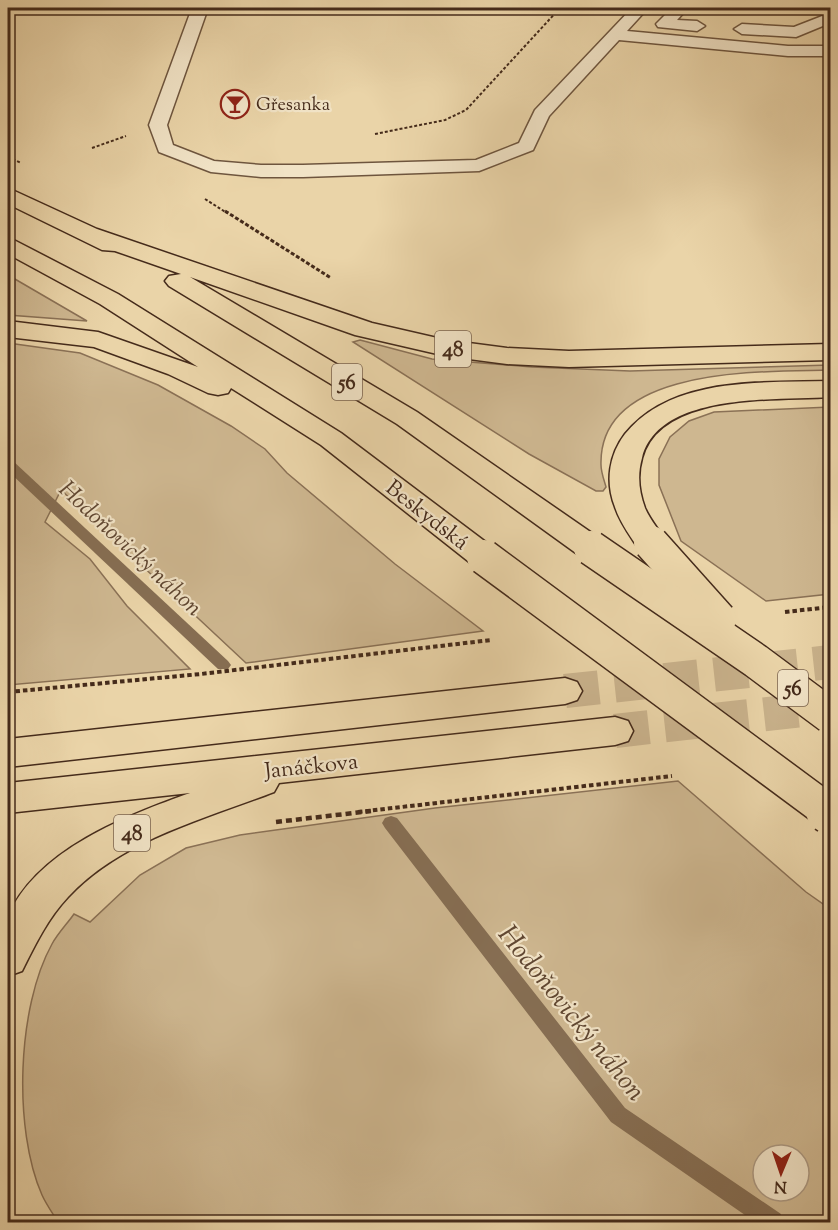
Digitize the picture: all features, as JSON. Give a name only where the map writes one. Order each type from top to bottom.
[{"type":"main road","name":"56","points":[[8,195],[170,276],[407,418],[756,661],[831,716]]},
{"type":"main road","name":"48","points":[[92,235],[364,328],[446,348],[507,356],[569,359],[831,352]]},
{"type":"main road","name":"Beskydská","points":[[8,244],[109,299],[332,439],[484,557],[831,813]]},
{"type":"main road","points":[[8,329],[98,340],[132,351],[178,368],[332,439]]},
{"type":"main road","points":[[756,661],[651,543],[630,507],[624,480],[628,453],[642,429],[652,420],[666,411],[691,402],[724,395],[831,390]]},
{"type":"main road","name":"Janáčkova","points":[[17,750],[565,691]]},
{"type":"main road","name":"Janáčkova","points":[[8,798],[615,731]]},
{"type":"main road","name":"48","points":[[8,958],[54,885],[104,848],[122,837],[300,766]]},
{"type":"lane","points":[[200,8],[158,125],[165,148],[211,166],[261,171],[479,165],[527,146],[541,114],[640,8]]},
{"type":"lane","points":[[664,24],[680,8]]},
{"type":"lane","points":[[730,28],[796,32],[831,18]]},
{"type":"lane","points":[[621,30],[664,24],[708,27]]},
{"type":"lane","points":[[621,30],[788,51],[831,51]]},
{"type":"path","points":[[367,136],[445,120],[466,110],[560,8]]},
{"type":"path","points":[[8,157],[29,166]]},
{"type":"path","points":[[197,194],[339,283]]},
{"type":"path","points":[[785,612],[831,607]]},
{"type":"path","points":[[8,692],[201,674],[491,640]]},
{"type":"path","points":[[267,824],[672,776]]},
{"type":"shaded area","points":[[8,275],[87,321],[8,315]]},
{"type":"shaded area","points":[[360,340],[432,359],[532,367],[630,371],[830,365],[830,370],[728,375],[690,381],[655,392],[626,408],[607,432],[601,465],[606,487],[603,491],[596,491],[529,454],[353,342]]},
{"type":"shaded area","points":[[8,343],[80,353],[158,385],[231,426],[265,449],[287,473],[395,564],[483,631],[246,663],[61,490],[45,522],[90,559],[127,606],[190,669],[8,685]]},
{"type":"shaded area","points":[[830,407],[830,594],[766,601],[681,541],[659,485],[659,459],[670,437],[689,421],[714,412]]},
{"type":"shaded area","points":[[678,781],[806,892],[830,909],[830,1222],[58,1222],[42,1195],[33,1168],[26,1137],[23,1103],[26,1034],[32,1001],[40,970],[52,944],[74,914],[90,922],[140,875],[186,848],[240,835],[435,808]]},
{"type":"waterway","name":"Hodoňovický náhon","points":[[8,464],[223,665]]},
{"type":"waterway","name":"Hodoňovický náhon","points":[[391,823],[618,1115],[773,1222]]},
{"type":"tunnel","points":[[565,691],[830,662]]},
{"type":"tunnel","points":[[615,731],[830,707]]},
{"type":"place","name":"Gřesanka","points":[[235,104]]}]
